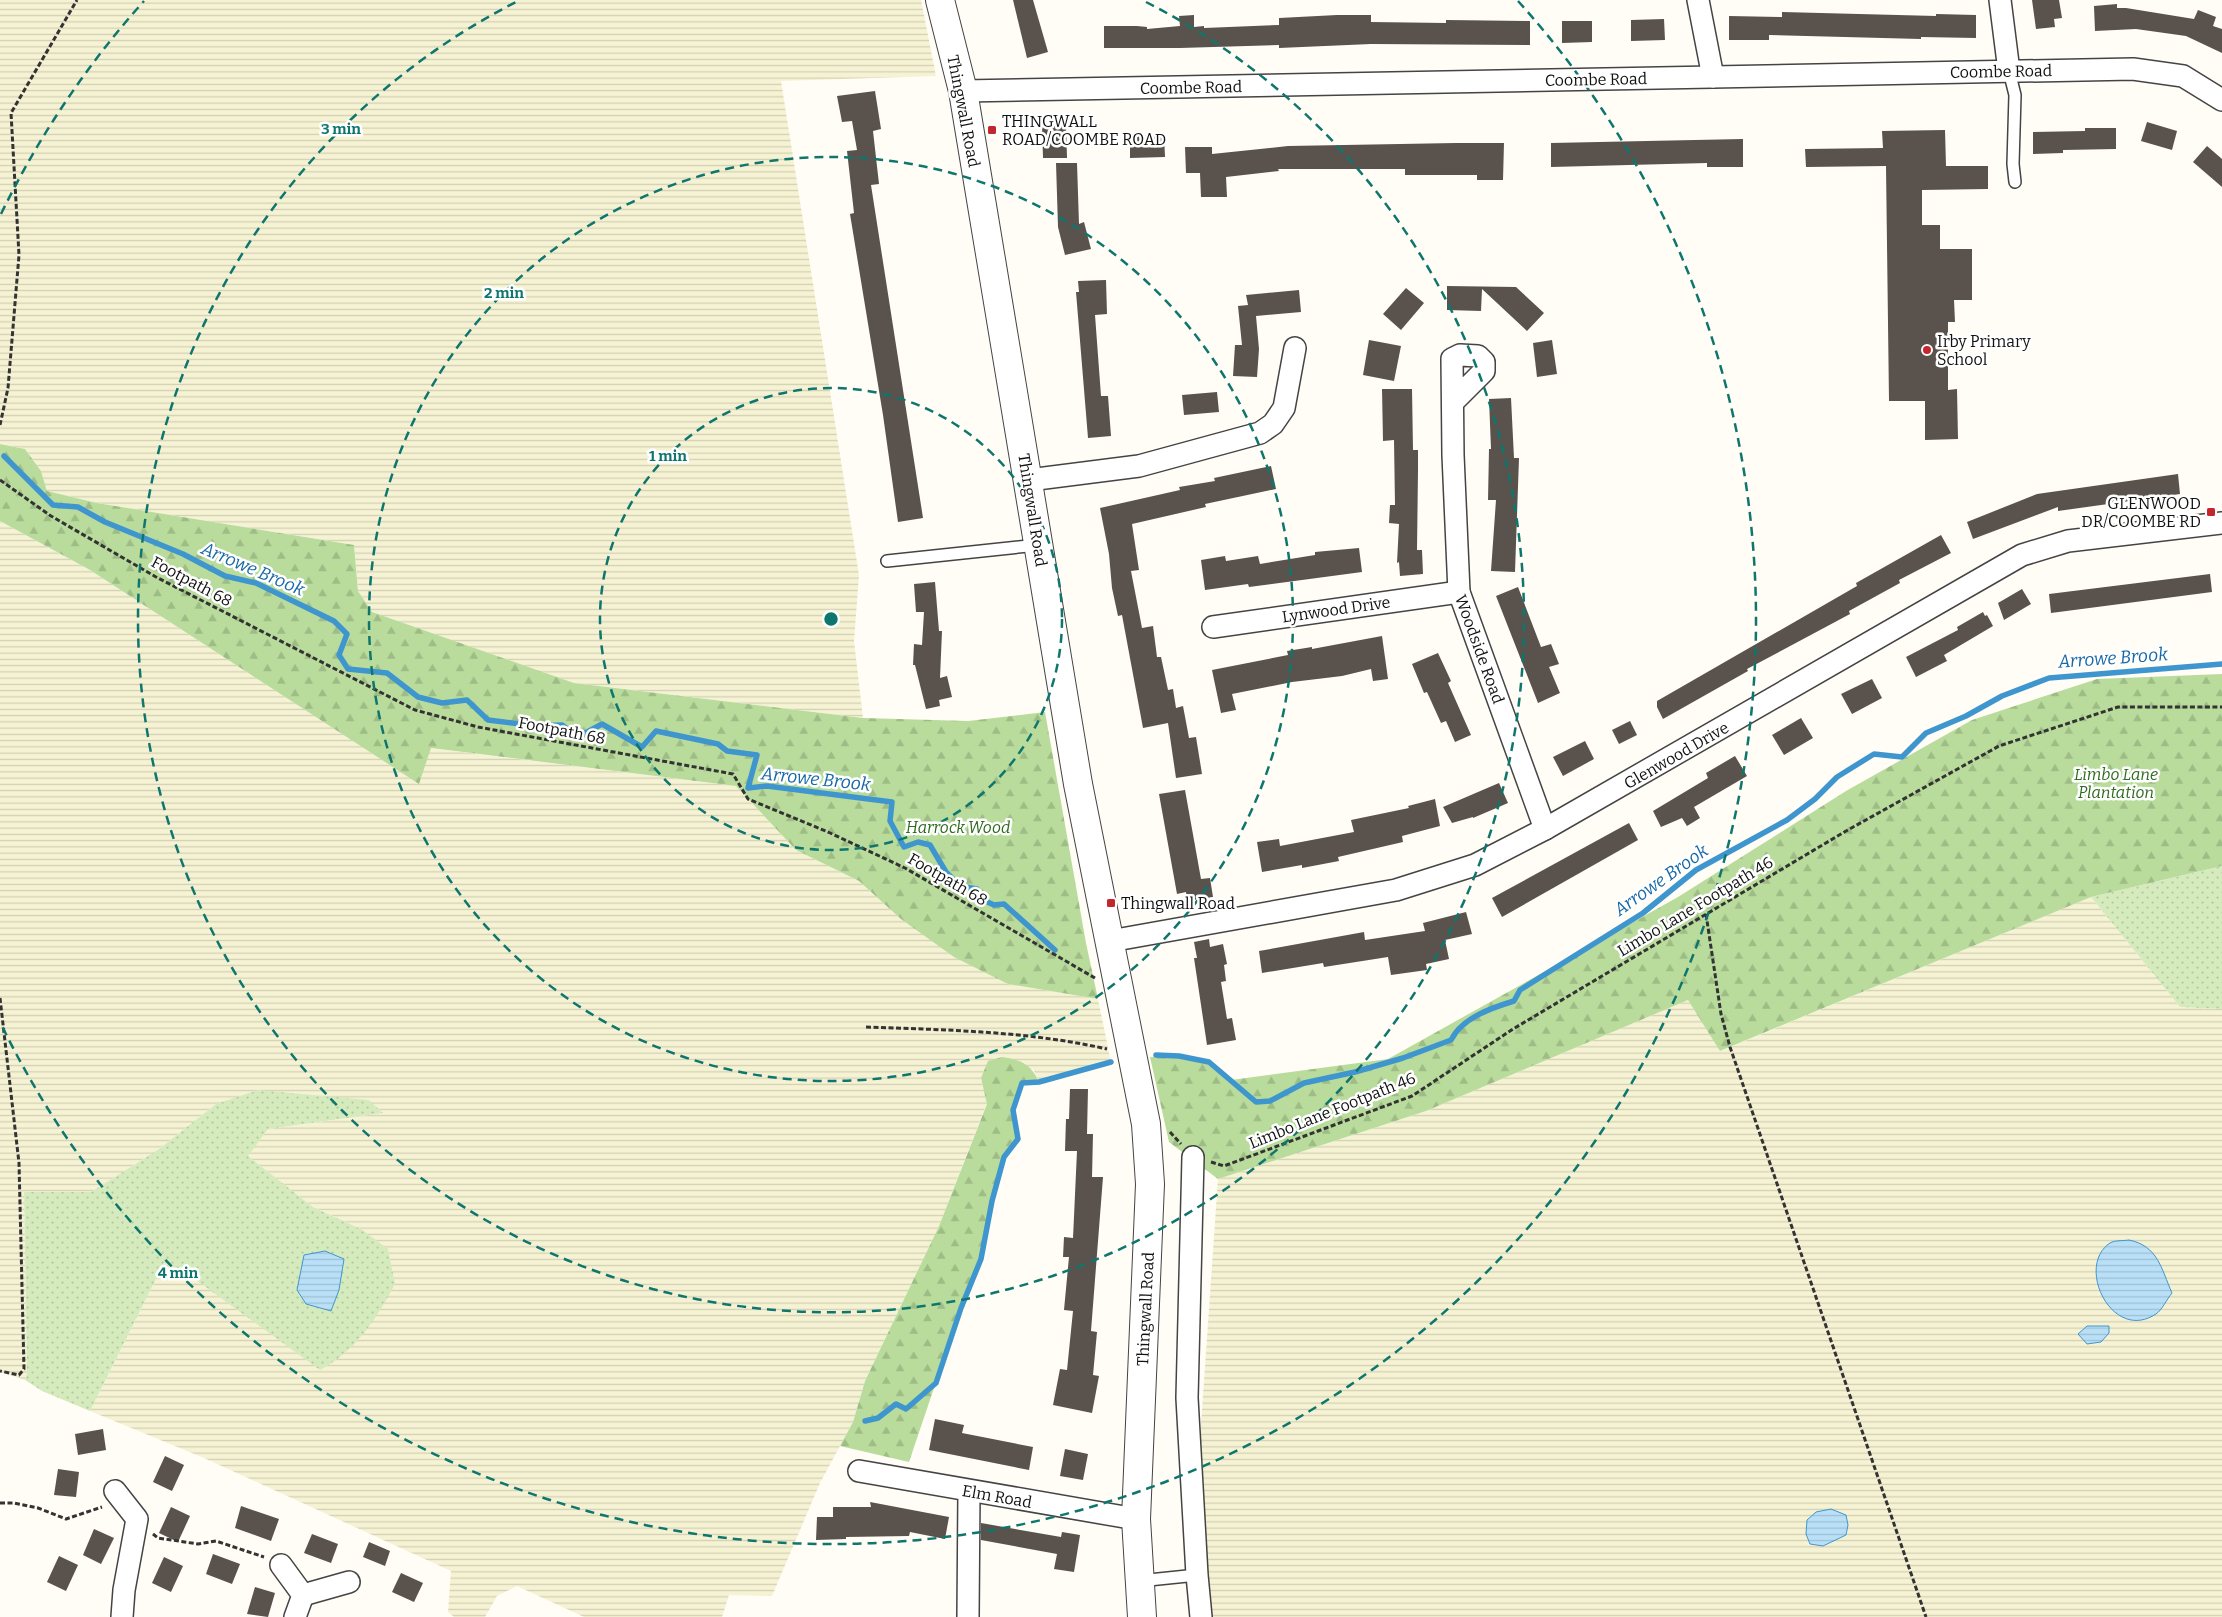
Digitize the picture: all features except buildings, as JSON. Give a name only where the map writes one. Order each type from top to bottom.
[{"type":"street","name":"Thingwall Road","points":[[940,0],[963,91],[1078,784],[1146,1124],[1150,1184],[1136,1519],[1142,1617]]},
{"type":"street","points":[[1698,0],[1713,77]]},
{"type":"street","points":[[2000,0],[2009,71]]},
{"type":"street","name":"Coombe Road","points":[[963,91],[2132,69],[2183,76],[2222,100]]},
{"type":"street","points":[[1029,480],[1138,466],[1260,433],[1273,424],[1284,408],[1296,348]]},
{"type":"street","name":"Woodside Road","points":[[1453,402],[1459,592],[1545,829]]},
{"type":"street","name":"Glenwood Drive","points":[[1110,941],[1396,890],[1475,864],[1545,829],[2022,555],[2068,541],[2222,523]]},
{"type":"street","name":"Lynwood Drive","points":[[1213,627],[1459,592]]},
{"type":"street","points":[[1193,1157],[1187,1398],[1201,1617]]},
{"type":"street","name":"Elm Road","points":[[859,1471],[1136,1519]]},
{"type":"street","points":[[968,1617],[969,1491]]},
{"type":"street","points":[[118,1494],[137,1520],[124,1590],[122,1617]]},
{"type":"street","points":[[281,1565],[303,1594]]},
{"type":"street","points":[[303,1594],[349,1582]]},
{"type":"street","points":[[295,1617],[303,1594]]},
{"type":"lane","points":[[2009,71],[2015,95],[2013,164],[2015,182]]},
{"type":"lane","points":[[887,562],[1038,545]]},
{"type":"lane","points":[[1139,1581],[1197,1575]]},
{"type":"path","points":[[0,426],[8,388],[19,255],[11,113],[77,0]]},
{"type":"path","name":"Footpath 68","points":[[0,480],[51,516],[156,577],[415,710],[478,727],[733,774],[748,798],[828,832],[905,868],[1088,976],[1119,988]]},
{"type":"path","name":"Limbo Lane Footpath 46","points":[[1193,1157],[1224,1166],[1412,1096],[1514,1029],[1706,914],[1846,831],[1999,746],[2118,707],[2222,707]]},
{"type":"path","points":[[1706,914],[1721,1014],[1730,1047],[1926,1617]]},
{"type":"path","points":[[0,998],[19,1163],[24,1369],[19,1375],[0,1371]]},
{"type":"path","points":[[866,1027],[1016,1033],[1074,1041],[1132,1054]]},
{"type":"path","points":[[0,1503],[14,1503],[38,1508],[66,1519],[92,1512],[118,1494]]},
{"type":"path","points":[[137,1520],[158,1538],[198,1544],[216,1541],[250,1551],[281,1565]]},
{"type":"shaded area","points":[[0,0],[921,0],[936,76],[781,81],[859,575],[854,641],[863,718],[574,683],[371,612],[358,591],[354,545],[97,503],[47,491],[41,471],[25,449],[0,444]]},
{"type":"shaded area","points":[[0,521],[90,570],[418,783],[430,748],[736,786],[796,850],[859,881],[901,919],[1008,984],[1098,999],[1111,1062],[1039,1082],[1033,1069],[981,1078],[987,1103],[939,1226],[865,1381],[853,1422],[820,1483],[772,1596],[729,1595],[722,1617],[584,1617],[517,1586],[497,1596],[485,1617],[454,1617],[448,1612],[451,1571],[204,1458],[90,1411],[164,1263],[196,1280],[361,1229],[313,1207],[247,1156],[268,1129],[383,1113],[369,1100],[216,1104],[159,1149],[91,1192],[24,1192],[27,1373],[25,1380],[0,1372]]},
{"type":"shaded area","points":[[2091,897],[2180,1007],[2222,1009],[2222,1617],[1212,1617],[1198,1468],[1218,1179],[1426,1111],[1688,1000],[1721,1051]]},
{"type":"green space","name":"Harrock Wood","points":[[0,444],[25,449],[41,471],[47,491],[97,503],[354,545],[358,591],[372,612],[574,683],[863,718],[968,721],[1045,712],[1086,943],[1098,999],[1008,984],[954,957],[901,919],[859,881],[796,850],[736,786],[431,748],[419,784],[90,570],[0,521]]},
{"type":"green space","name":"Limbo Lane Plantation","points":[[2222,674],[2222,866],[2091,897],[1720,1051],[1688,1000],[1426,1111],[1218,1179],[1169,1142],[1150,1057],[1179,1056],[1209,1062],[1231,1080],[1388,1059],[1678,897],[1846,791],[1972,720],[2097,679]]},
{"type":"green space","points":[[2222,866],[2222,1009],[2180,1007],[2091,897]]},
{"type":"green space","points":[[1002,1057],[1025,1064],[1033,1071],[1039,1082],[1022,1083],[1013,1110],[1018,1139],[1004,1157],[992,1201],[981,1259],[961,1308],[909,1462],[840,1446],[853,1422],[865,1381],[939,1226],[987,1104],[981,1078],[988,1061]]},
{"type":"green space","points":[[258,1090],[369,1100],[383,1113],[268,1129],[248,1156],[313,1207],[361,1229],[388,1249],[395,1284],[381,1309],[364,1333],[344,1353],[320,1370],[196,1280],[164,1263],[90,1411],[42,1391],[25,1380],[27,1373],[24,1192],[91,1192],[159,1149],[216,1104]]},
{"type":"water","points":[[2129,1240],[2146,1247],[2157,1259],[2172,1293],[2156,1314],[2140,1320],[2125,1318],[2113,1310],[2103,1298],[2098,1283],[2096,1268],[2100,1254],[2110,1243]]},
{"type":"water","points":[[325,1251],[344,1259],[339,1290],[331,1311],[306,1304],[297,1290],[304,1255]]},
{"type":"water","points":[[2087,1326],[2109,1326],[2109,1333],[2101,1342],[2087,1344],[2078,1334]]},
{"type":"water","points":[[1831,1509],[1846,1515],[1848,1525],[1846,1535],[1823,1546],[1810,1544],[1806,1534],[1807,1520],[1816,1512]]},
{"type":"waterway","name":"Arrowe Brook","points":[[4,456],[53,505],[78,507],[105,522],[183,554],[225,576],[256,583],[334,621],[347,634],[339,655],[348,669],[387,673],[418,697],[442,703],[467,700],[488,720],[536,726],[562,725],[578,737],[602,724],[642,747],[656,731],[718,744],[727,751],[757,755],[748,788],[767,786],[892,802],[890,821],[904,847],[918,842],[930,845],[946,872],[960,886],[977,889],[981,899],[994,905],[1004,904],[1055,950]]},
{"type":"waterway","name":"Arrowe Brook","points":[[1156,1055],[1179,1056],[1209,1062],[1256,1102],[1270,1101],[1304,1083],[1355,1072],[1403,1058],[1451,1040],[1462,1026],[1478,1015],[1514,1001],[1520,990],[1643,913],[1696,870],[1787,820],[1815,799],[1837,777],[1874,754],[1902,757],[1926,733],[1966,716],[2002,696],[2049,678],[2222,664]]},
{"type":"waterway","points":[[865,1421],[878,1418],[896,1404],[906,1409],[936,1383],[961,1308],[981,1259],[992,1201],[1004,1157],[1018,1139],[1013,1110],[1022,1083],[1039,1082],[1111,1062]]},
{"type":"place","name":"THINGWALL ROAD/COOMBE ROAD","points":[[992,130]]},
{"type":"place","name":"Irby Primary School","points":[[1927,350]]},
{"type":"place","name":"GLENWOOD DR/COOMBE RD","points":[[2211,512]]},
{"type":"place","name":"Thingwall Road","points":[[1111,903]]}]
